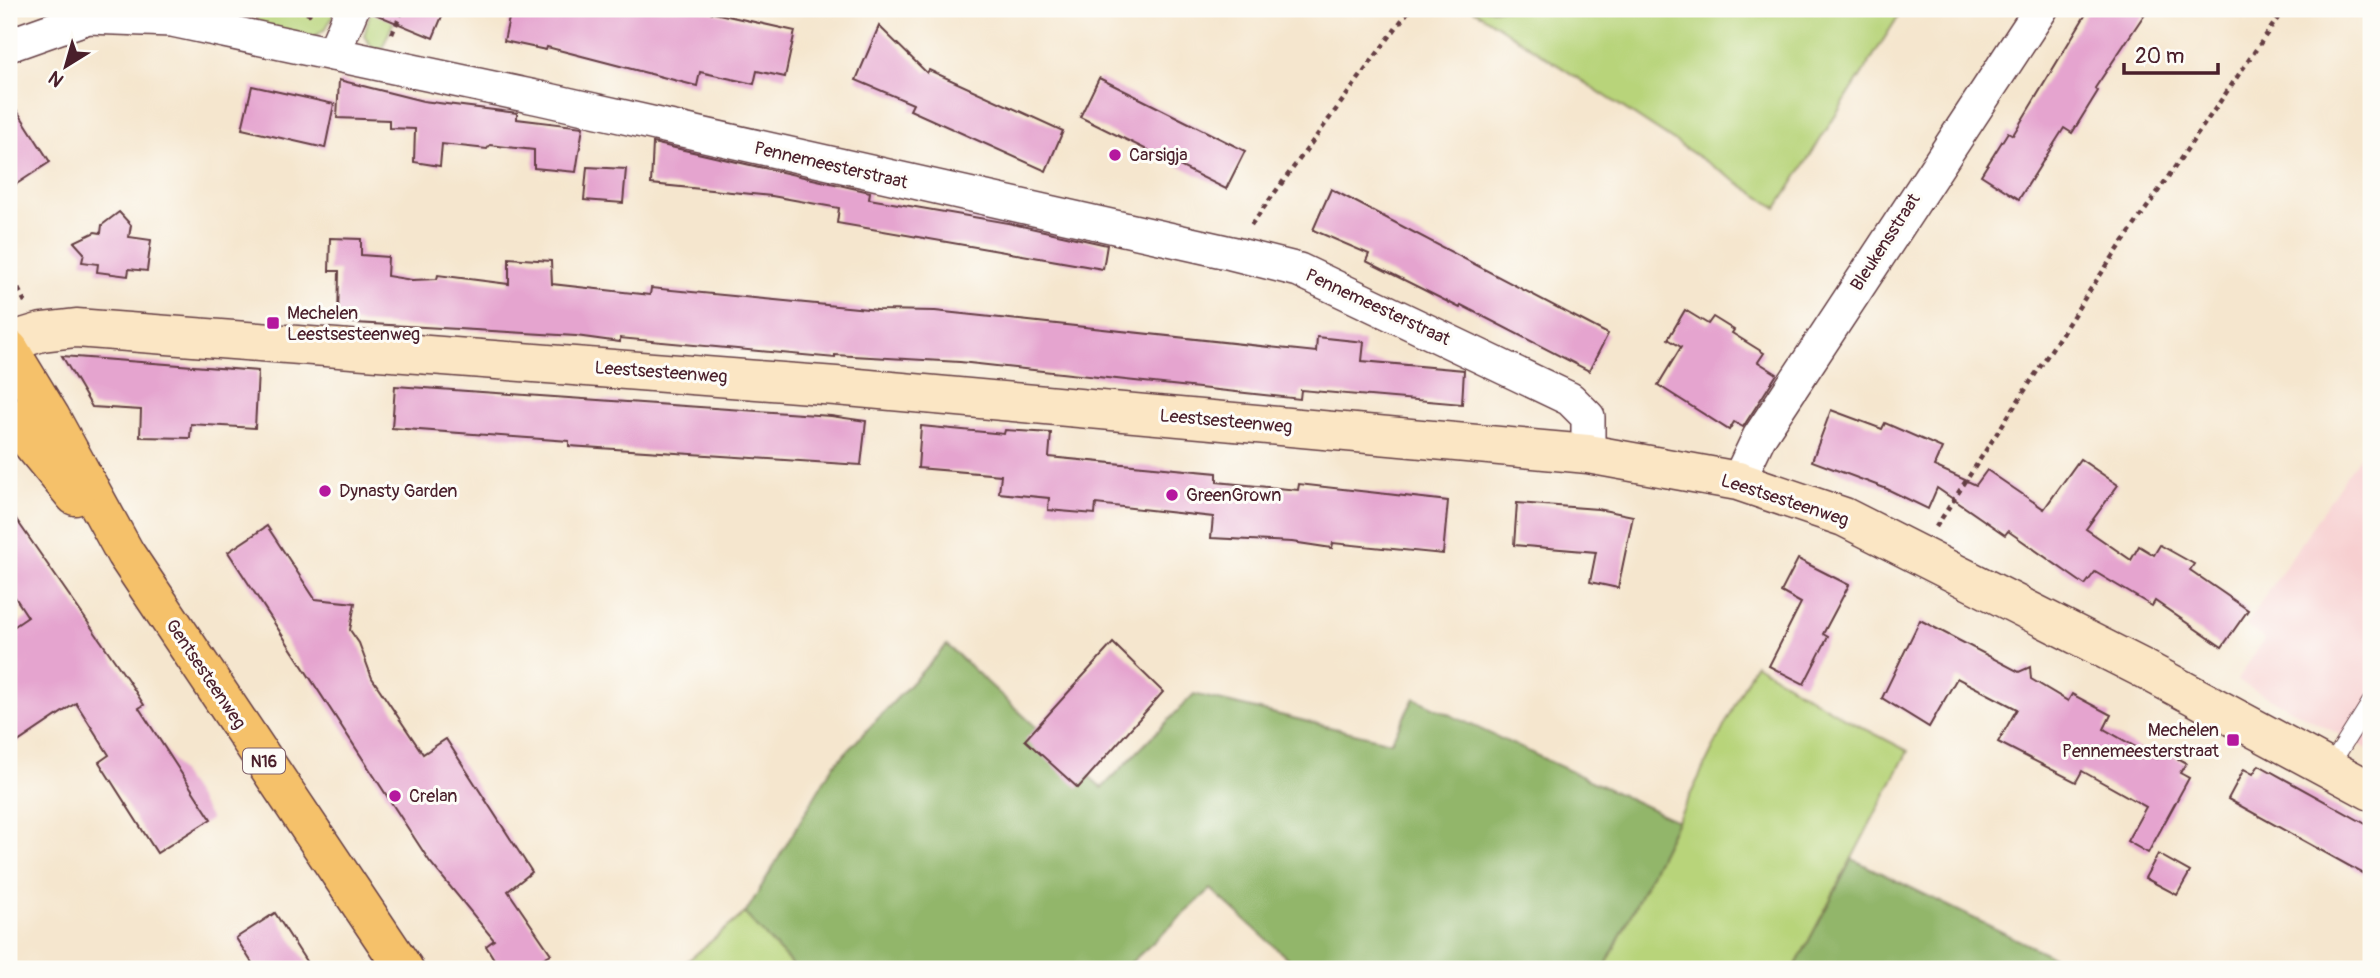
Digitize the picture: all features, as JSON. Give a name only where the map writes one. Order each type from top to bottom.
[{"type":"main road","name":"Gentsesteenweg","points":[[9,349],[51,418],[125,553],[404,969]]},
{"type":"main road","name":"Gentsesteenweg","points":[[9,416],[125,553]]},
{"type":"street","points":[[333,54],[352,9]]},
{"type":"street","name":"Bleukensstraat","points":[[1738,481],[1759,437],[1803,368],[2041,9]]},
{"type":"street","name":"Pennemeesterstraat","points":[[9,45],[90,13],[172,20],[1299,270],[1570,399],[1588,417],[1588,454]]},
{"type":"street","name":"Leestsesteenweg","points":[[9,342],[42,332],[76,328],[822,384],[1588,454],[1738,481],[1844,517],[2371,791]]},
{"type":"lane","points":[[2329,768],[2371,701]]},
{"type":"path","points":[[297,9],[309,13],[312,9]]},
{"type":"path","points":[[1231,253],[1410,9]]},
{"type":"path","points":[[1918,554],[2092,287],[2284,9]]},
{"type":"shaded area","points":[[2371,439],[2371,751],[2237,681],[2264,639],[2246,625]]},
{"type":"green space","points":[[261,9],[291,9],[311,16],[315,9],[338,9],[325,29],[313,38],[255,25]]},
{"type":"green space","points":[[371,9],[399,9],[381,51],[373,48],[364,36]]},
{"type":"green space","points":[[1472,9],[1903,9],[1777,208]]},
{"type":"green space","points":[[947,645],[1102,788],[1194,694],[1391,742],[1414,698],[1677,821],[1604,969],[1299,969],[1211,889],[1124,969],[796,969],[745,914],[833,766]]},
{"type":"green space","points":[[1755,664],[1846,719],[1908,751],[1794,969],[1604,969]]},
{"type":"green space","points":[[1852,859],[2078,969],[1794,969]]},
{"type":"green space","points":[[745,913],[796,969],[678,969]]},
{"type":"building","points":[[371,9],[445,9],[433,38],[370,12]]},
{"type":"building","points":[[511,9],[696,9],[795,31],[785,77],[757,71],[754,84],[700,72],[697,86],[547,47],[546,50],[504,41]]},
{"type":"building","points":[[2089,9],[2148,9],[2095,88],[2098,91],[2072,133],[2064,128],[2019,199],[1981,175],[2008,132],[2013,135]]},
{"type":"building","points":[[879,26],[927,73],[929,70],[1063,131],[1046,171],[910,110],[913,104],[856,80]]},
{"type":"building","points":[[1099,78],[1245,151],[1226,189],[1080,117]]},
{"type":"building","points":[[339,80],[423,101],[517,113],[517,119],[583,127],[576,172],[534,168],[534,150],[490,145],[487,149],[442,144],[440,166],[414,162],[415,129],[389,128],[389,120],[337,118]]},
{"type":"building","points":[[252,86],[334,104],[325,148],[242,129]]},
{"type":"building","points":[[9,98],[50,162],[9,189]]},
{"type":"building","points":[[653,143],[870,192],[869,199],[1008,223],[1107,245],[1103,269],[837,223],[839,208],[772,196],[651,184]]},
{"type":"building","points":[[587,167],[626,169],[623,203],[584,200]]},
{"type":"building","points":[[1331,189],[1608,334],[1589,371],[1461,305],[1460,308],[1366,261],[1369,254],[1313,230]]},
{"type":"building","points":[[119,212],[131,225],[129,237],[151,240],[147,271],[129,269],[128,276],[97,272],[98,264],[82,262],[84,253],[74,242],[95,232],[101,233],[102,225]]},
{"type":"building","points":[[330,238],[361,239],[361,255],[388,257],[387,276],[412,280],[437,279],[438,275],[509,284],[509,258],[551,261],[552,284],[650,295],[651,288],[878,310],[935,311],[1316,352],[1317,337],[1364,342],[1362,361],[1464,370],[1462,404],[1301,390],[1300,399],[960,362],[835,355],[835,358],[620,338],[620,342],[576,336],[338,322],[339,271],[329,271]]},
{"type":"building","points":[[1685,310],[1708,324],[1713,317],[1734,330],[1732,333],[1764,353],[1758,362],[1777,374],[1743,427],[1734,422],[1729,430],[1658,385],[1681,347],[1668,339]]},
{"type":"building","points":[[62,356],[258,371],[255,428],[191,424],[190,438],[140,437],[141,410],[92,407]]},
{"type":"building","points":[[395,386],[831,416],[866,421],[861,465],[569,446],[569,441],[392,428]]},
{"type":"building","points":[[1831,410],[1882,429],[1885,423],[1942,448],[1934,466],[1976,485],[1987,470],[2044,509],[2080,459],[2118,485],[2086,529],[2131,560],[2139,546],[2154,555],[2160,545],[2194,564],[2190,570],[2248,610],[2222,647],[2155,601],[2152,606],[2095,572],[2085,585],[2008,531],[2005,535],[1937,488],[1928,509],[1887,489],[1812,461]]},
{"type":"building","points":[[921,426],[1004,434],[1005,430],[1051,433],[1049,457],[1217,473],[1217,482],[1298,490],[1299,484],[1448,501],[1443,554],[1333,543],[1332,548],[1292,542],[1211,538],[1213,517],[1096,504],[1095,514],[1048,510],[1049,498],[999,493],[1001,475],[918,468]]},
{"type":"building","points":[[1517,503],[1598,509],[1633,516],[1618,588],[1590,582],[1596,552],[1514,545]]},
{"type":"building","points":[[9,509],[128,680],[144,705],[139,708],[211,819],[157,853],[99,762],[109,755],[76,703],[9,748],[9,630],[28,617],[9,588]]},
{"type":"building","points":[[267,526],[315,599],[355,603],[350,630],[359,643],[372,678],[423,754],[446,739],[532,872],[508,891],[551,954],[542,959],[543,962],[529,969],[500,969],[486,946],[494,940],[430,862],[228,552]]},
{"type":"building","points":[[1798,559],[1849,585],[1823,634],[1828,637],[1804,684],[1769,666],[1801,603],[1781,592]]},
{"type":"building","points":[[1920,620],[2019,672],[2030,667],[2031,679],[2068,701],[2072,694],[2111,715],[2104,729],[2157,759],[2162,750],[2186,763],[2180,773],[2189,778],[2148,853],[2127,841],[2146,807],[2082,771],[2076,782],[1998,742],[2017,709],[1957,678],[1929,727],[1882,698]]},
{"type":"building","points":[[1113,643],[1163,692],[1078,788],[1025,740]]},
{"type":"building","points":[[2259,765],[2371,827],[2371,878],[2228,799],[2244,769],[2253,774]]},
{"type":"building","points":[[2158,854],[2190,872],[2177,895],[2145,878]]},
{"type":"building","points":[[275,913],[311,969],[256,969],[236,938]]},
{"type":"place","name":"Carsigja","points":[[1115,155]]},
{"type":"place","name":"Mechelen Leestsesteenweg","points":[[273,323]]},
{"type":"place","name":"Dynasty Garden","points":[[325,491]]},
{"type":"place","name":"GreenGrown","points":[[1172,495]]},
{"type":"place","name":"Mechelen Pennemeesterstraat","points":[[2233,740]]},
{"type":"place","name":"Crelan","points":[[395,796]]}]
